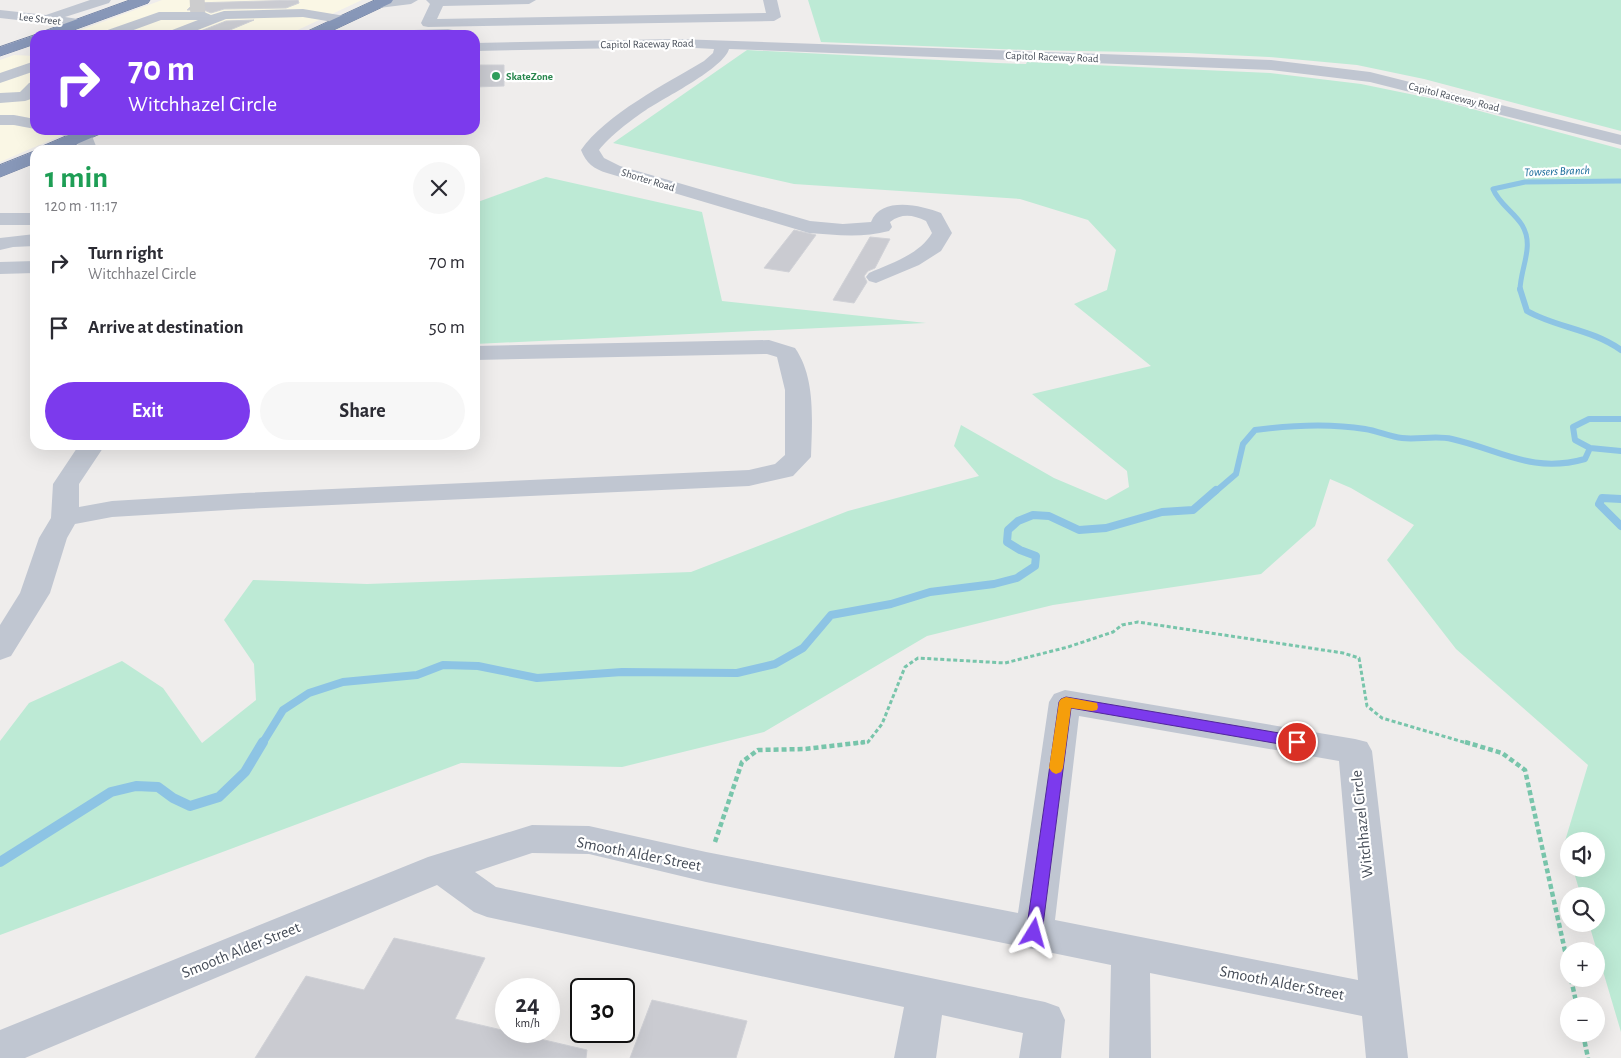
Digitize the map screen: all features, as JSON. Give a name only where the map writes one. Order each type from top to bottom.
[{"type":"highway","points":[[62,30],[143,0]]},
{"type":"highway","points":[[322,30],[382,2]]},
{"type":"highway","points":[[0,52],[30,41]]},
{"type":"highway","points":[[66,145],[90,138]]},
{"type":"highway","points":[[0,172],[30,159]]},
{"type":"street","points":[[46,20],[104,0]]},
{"type":"street","points":[[382,2],[411,0]]},
{"type":"street","points":[[529,0],[433,0],[428,23],[774,17],[770,0]]},
{"type":"street","points":[[121,30],[178,8],[190,7]]},
{"type":"street","points":[[160,16],[218,9],[276,14],[303,13],[345,20]]},
{"type":"street","points":[[181,30],[218,9]]},
{"type":"street","name":"Lee Street","points":[[0,14],[79,24]]},
{"type":"street","points":[[240,29],[276,14]]},
{"type":"street","points":[[480,32],[538,31],[710,28],[705,33],[684,39],[557,38],[538,31]]},
{"type":"street","points":[[480,40],[526,39],[529,46]]},
{"type":"street","name":"Capitol Raceway Road","points":[[480,47],[684,39],[723,44],[1272,65],[1370,77],[1621,140]]},
{"type":"street","name":"Shorter Road","points":[[723,44],[720,55],[709,64],[638,108],[596,142],[590,150],[592,158],[602,165],[618,171],[809,227],[843,230],[882,227],[901,229],[938,223],[942,233],[934,247],[912,262],[876,277]]},
{"type":"street","points":[[0,78],[30,68]]},
{"type":"street","points":[[0,78],[30,78]]},
{"type":"street","points":[[0,98],[25,96],[30,91]]},
{"type":"street","points":[[0,120],[30,123]]},
{"type":"street","points":[[0,217],[30,214]]},
{"type":"street","points":[[0,217],[30,219]]},
{"type":"street","points":[[0,244],[30,240]]},
{"type":"street","points":[[0,249],[30,247]]},
{"type":"street","points":[[0,268],[30,267]]},
{"type":"street","points":[[65,518],[112,509],[235,501],[749,478],[784,470],[798,458],[799,414],[793,364],[787,353],[770,347],[480,353]]},
{"type":"street","points":[[0,649],[35,593],[54,538],[65,518],[66,484],[89,450]]},
{"type":"street","name":"Witchhazel Circle","points":[[1034,933],[1066,702],[1355,751],[1380,1002]]},
{"type":"street","name":"Smooth Alder Street","points":[[9,1051],[441,868],[532,839],[589,840],[706,867],[1380,1002]]},
{"type":"street","points":[[441,868],[487,901],[1045,1020],[1040,1058]]},
{"type":"street","points":[[1130,953],[1130,1058]]},
{"type":"street","points":[[915,1058],[926,994]]},
{"type":"street","points":[[1380,1002],[1387,1058]]},
{"type":"path","points":[[1585,1042],[1588,1058]]},
{"type":"shaded area","points":[[162,0],[362,0],[298,30],[81,30]]},
{"type":"shaded area","points":[[14,55],[30,56],[30,135],[62,135],[39,145],[30,145],[30,149],[0,162],[0,60]]},
{"type":"green space","points":[[808,0],[1621,0],[1621,131],[1424,79],[1357,65],[1269,57],[1188,53],[1027,50],[821,42]]},
{"type":"green space","points":[[747,50],[997,63],[1026,64],[1027,62],[1270,73],[1361,84],[1439,100],[1621,149],[1621,1032],[1605,978],[1605,942],[1594,942],[1591,932],[1605,932],[1605,887],[1578,887],[1575,877],[1605,877],[1605,832],[1568,832],[1588,765],[1456,649],[1387,560],[1414,525],[1351,488],[1330,479],[1315,526],[1261,574],[1053,605],[927,636],[764,732],[622,767],[461,763],[0,935],[0,741],[29,703],[122,661],[163,688],[202,743],[256,700],[254,664],[224,620],[253,580],[367,584],[691,572],[848,511],[979,476],[954,446],[961,425],[1054,478],[1106,500],[1129,487],[1127,471],[1032,394],[1151,366],[1074,304],[1107,290],[1116,250],[1088,220],[1020,199],[794,184],[613,143]]},
{"type":"green space","points":[[546,177],[702,212],[722,301],[926,323],[480,344],[480,201]]},
{"type":"building","points":[[298,0],[299,3],[286,8],[224,9],[211,13],[204,10],[187,10],[194,3]]},
{"type":"building","points":[[254,20],[230,30],[203,30],[226,21]]},
{"type":"building","points":[[480,65],[504,65],[504,86],[480,87]]},
{"type":"building","points":[[794,230],[816,235],[789,272],[764,268]]},
{"type":"building","points":[[870,237],[890,239],[875,268],[868,271],[864,276],[867,282],[854,303],[833,300]]},
{"type":"building","points":[[394,938],[485,958],[455,1019],[495,1028],[495,1043],[557,1043],[587,1050],[586,1058],[255,1058],[306,976],[364,990]]},
{"type":"building","points":[[652,1000],[747,1021],[736,1058],[630,1058]]},
{"type":"waterway","name":"Towsers Branch","points":[[1520,289],[1527,249],[1526,233],[1519,220],[1499,199],[1493,189],[1525,182],[1621,181]]},
{"type":"waterway","name":"Towsers Branch","points":[[1520,289],[1527,311],[1538,317],[1598,337],[1621,350]]},
{"type":"waterway","name":"Towsers Branch","points":[[1590,448],[1575,440],[1573,427],[1589,419],[1621,419]]},
{"type":"waterway","points":[[1215,492],[1236,474],[1243,444],[1255,430],[1269,428],[1310,425],[1338,426],[1365,429],[1402,438],[1446,438],[1517,459],[1549,464],[1585,459],[1590,448]]},
{"type":"waterway","name":"Towsers Branch","points":[[1590,448],[1621,451]]},
{"type":"waterway","points":[[262,744],[283,710],[309,693],[343,682],[417,675],[443,665],[478,666],[537,678],[622,672],[737,673],[775,664],[803,648],[831,615],[891,604],[930,592],[994,584],[1017,578],[1035,566],[1036,556],[1020,550],[1007,542],[1008,530],[1018,521],[1033,515],[1049,516],[1079,530],[1106,528],[1162,512],[1193,510],[1216,490]]},
{"type":"waterway","name":"Towsers Branch","points":[[1621,499],[1602,498],[1599,504],[1621,526]]},
{"type":"waterway","points":[[0,862],[111,792],[136,786],[158,787],[173,798],[190,806],[219,797],[245,772],[263,742]]},
{"type":"tunnel","points":[[190,7],[211,6]]},
{"type":"slow traffic","points":[[1056,768],[1066,702],[1092,707]]},
{"type":"place","name":"SkateZone","points":[[496,76]]},
{"type":"route","points":[[1034,933],[1066,702],[1297,742]]}]
